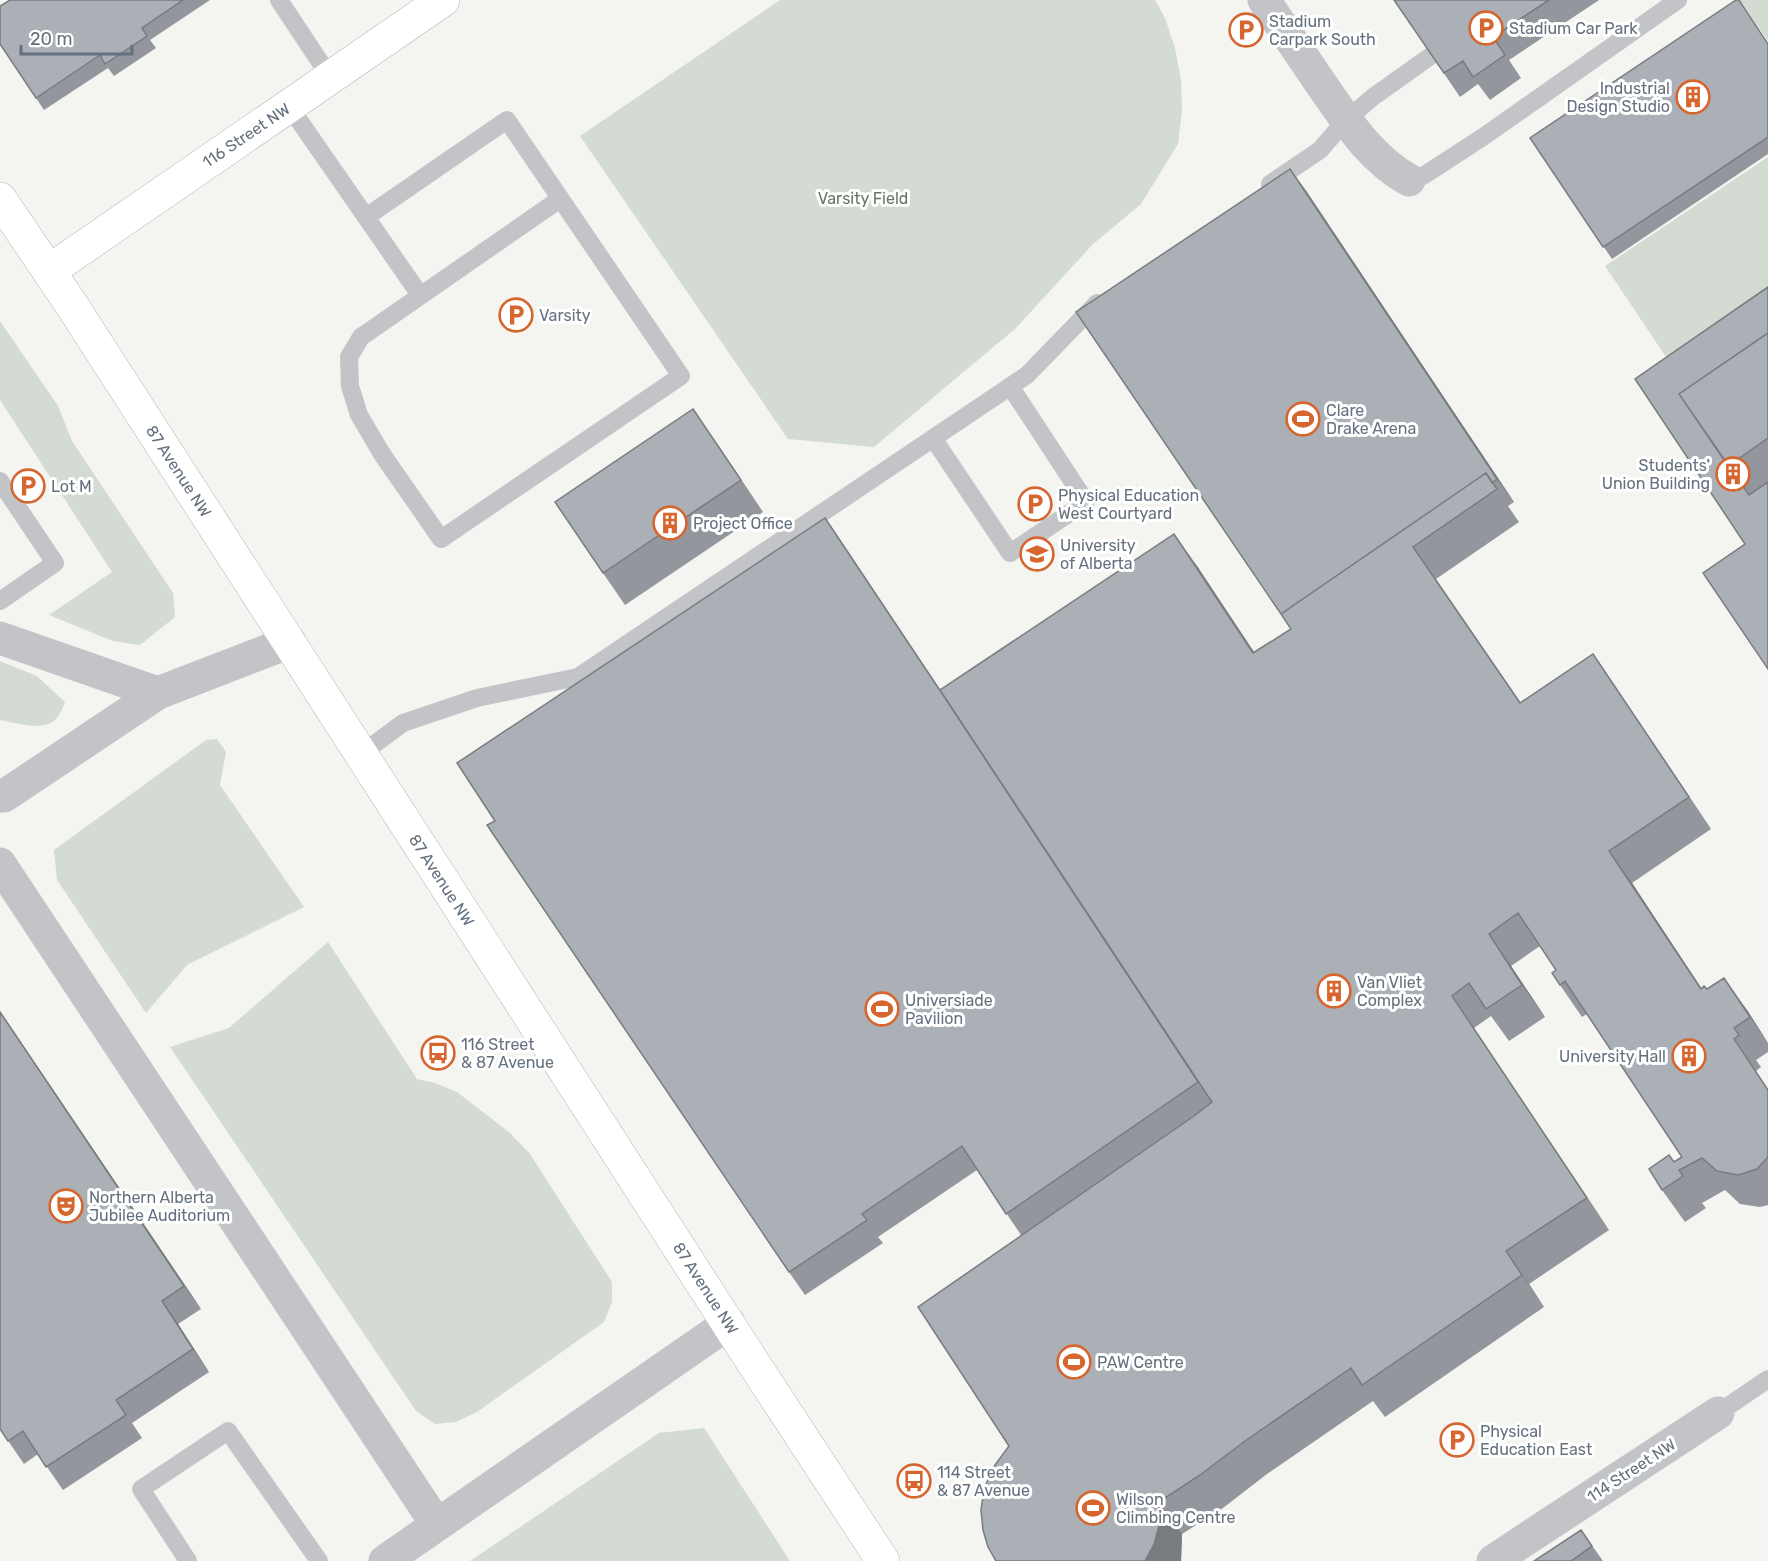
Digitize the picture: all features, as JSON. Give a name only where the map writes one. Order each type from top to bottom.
[{"type":"main road","name":"116 Street NW","points":[[49,271],[443,0]]},
{"type":"main road","name":"87 Avenue NW","points":[[0,199],[290,642],[883,1561]]},
{"type":"street","points":[[1264,0],[1362,140],[1382,161],[1409,180]]},
{"type":"street","points":[[0,638],[158,693]]},
{"type":"street","points":[[0,796],[4,796],[158,693],[290,642]]},
{"type":"street","points":[[0,864],[437,1525]]},
{"type":"street","points":[[385,1561],[729,1323]]},
{"type":"street","name":"114 Street NW","points":[[1493,1561],[1718,1413]]},
{"type":"lane","points":[[279,0],[330,78]]},
{"type":"lane","points":[[1409,180],[1426,174],[1483,137],[1678,0]]},
{"type":"lane","points":[[1253,196],[1320,150],[1346,120],[1373,97],[1432,55]]},
{"type":"lane","points":[[289,106],[420,294]]},
{"type":"lane","points":[[366,217],[507,120],[681,376],[441,539],[382,454],[359,415],[350,386],[349,357],[361,337],[560,199]]},
{"type":"lane","points":[[361,754],[403,723],[477,698],[578,677],[1026,375],[1109,293]]},
{"type":"lane","points":[[933,438],[1010,553],[1086,502],[1010,386]]},
{"type":"lane","points":[[0,481],[55,563],[0,602]]},
{"type":"lane","name":"114 Street NW","points":[[1718,1413],[1768,1379]]},
{"type":"lane","points":[[188,1561],[141,1489],[228,1431],[319,1561]]},
{"type":"green space","name":"Varsity Field","points":[[780,0],[1155,0],[1165,18],[1175,48],[1181,80],[1182,111],[1178,144],[1141,204],[1093,244],[1016,328],[874,447],[788,439],[580,136]]},
{"type":"green space","points":[[1740,0],[1768,0],[1768,41]]},
{"type":"green space","points":[[1768,157],[1768,302],[1672,366],[1605,266]]},
{"type":"green space","points":[[0,321],[58,406],[72,441],[173,593],[175,617],[140,645],[113,641],[49,615],[112,572],[0,400]]},
{"type":"green space","points":[[0,661],[37,676],[65,702],[54,721],[32,726],[0,720]]},
{"type":"green space","points":[[217,739],[226,752],[220,785],[304,907],[187,965],[146,1013],[57,880],[54,850],[206,740]]},
{"type":"green space","points":[[328,942],[417,1079],[457,1092],[510,1133],[530,1154],[612,1282],[612,1302],[604,1322],[477,1412],[456,1422],[435,1424],[416,1411],[170,1047],[229,1028]]},
{"type":"green space","points":[[704,1428],[790,1561],[470,1561],[659,1433]]},
{"type":"building","points":[[10,0],[183,0],[142,28],[147,36],[105,64],[100,55],[36,98],[0,44],[0,6]]},
{"type":"building","name":"Stadium Car Park","points":[[1394,0],[1549,0],[1493,37],[1505,55],[1473,77],[1463,61],[1444,73]]},
{"type":"building","name":"Industrial Design Studio","points":[[1739,0],[1768,44],[1768,137],[1603,247],[1530,138]]},
{"type":"building","name":"Clare Drake Arena","points":[[1290,169],[1497,479],[1492,483],[1486,473],[1281,614],[1076,312]]},
{"type":"building","name":"Students' Union Building","points":[[1768,287],[1768,333],[1679,394],[1749,495],[1768,482],[1768,669],[1703,573],[1745,544],[1635,379]]},
{"type":"building","points":[[1768,333],[1768,438],[1728,466],[1679,394]]},
{"type":"building","points":[[693,409],[741,480],[603,573],[555,502]]},
{"type":"building","name":"Van Vliet Complex","points":[[1486,473],[1497,489],[1413,547],[1520,703],[1593,654],[1689,797],[1609,851],[1701,989],[1704,986],[1707,989],[1724,978],[1750,1017],[1734,1028],[1739,1035],[1734,1039],[1768,1090],[1768,1157],[1757,1169],[1738,1175],[1717,1171],[1702,1158],[1679,1170],[1683,1176],[1662,1190],[1649,1169],[1669,1155],[1674,1162],[1682,1157],[1565,981],[1560,985],[1552,973],[1556,970],[1518,913],[1489,934],[1522,985],[1486,1009],[1469,983],[1452,996],[1587,1198],[1506,1251],[1522,1275],[1362,1385],[1351,1368],[1159,1502],[1159,1526],[1154,1544],[1145,1561],[996,1561],[988,1547],[983,1530],[981,1510],[984,1490],[992,1469],[1009,1446],[918,1307],[1212,1102],[940,690],[1174,534],[1253,653],[1291,629],[1281,614]]},
{"type":"building","name":"Universiade Pavilion","points":[[825,518],[1198,1082],[1006,1214],[962,1146],[862,1214],[867,1220],[789,1272],[487,825],[495,821],[457,763]]},
{"type":"building","name":"Northern Alberta Jubilee Auditorium","points":[[0,1012],[184,1286],[162,1301],[193,1349],[116,1400],[126,1415],[46,1467],[23,1431],[8,1441],[0,1429]]},
{"type":"building","points":[[1581,1530],[1592,1546],[1571,1561],[1534,1561]]},
{"type":"place","name":"Stadium Car Park","points":[[1486,28]]},
{"type":"place","name":"Stadium Carpark South","points":[[1246,30]]},
{"type":"place","name":"Industrial Design Studio","points":[[1693,97]]},
{"type":"place","name":"Varsity","points":[[516,315]]},
{"type":"place","name":"Clare Drake Arena","points":[[1303,419]]},
{"type":"place","name":"Students' Union Building","points":[[1733,474]]},
{"type":"place","name":"Lot M","points":[[28,486]]},
{"type":"place","name":"Physical Education West Courtyard","points":[[1035,504]]},
{"type":"place","name":"Project Office","points":[[670,523]]},
{"type":"place","name":"University of Alberta","points":[[1037,554]]},
{"type":"place","name":"Van Vliet Complex","points":[[1334,991]]},
{"type":"place","name":"Universiade Pavilion","points":[[882,1009]]},
{"type":"place","name":"116 Street & 87 Avenue","points":[[438,1053]]},
{"type":"place","name":"University Hall","points":[[1689,1056]]},
{"type":"place","name":"Northern Alberta Jubilee Auditorium","points":[[66,1206]]},
{"type":"place","name":"PAW Centre","points":[[1074,1362]]},
{"type":"place","name":"Physical Education East","points":[[1457,1440]]},
{"type":"place","name":"114 Street & 87 Avenue","points":[[914,1481]]},
{"type":"place","name":"Wilson Climbing Centre","points":[[1093,1508]]}]
